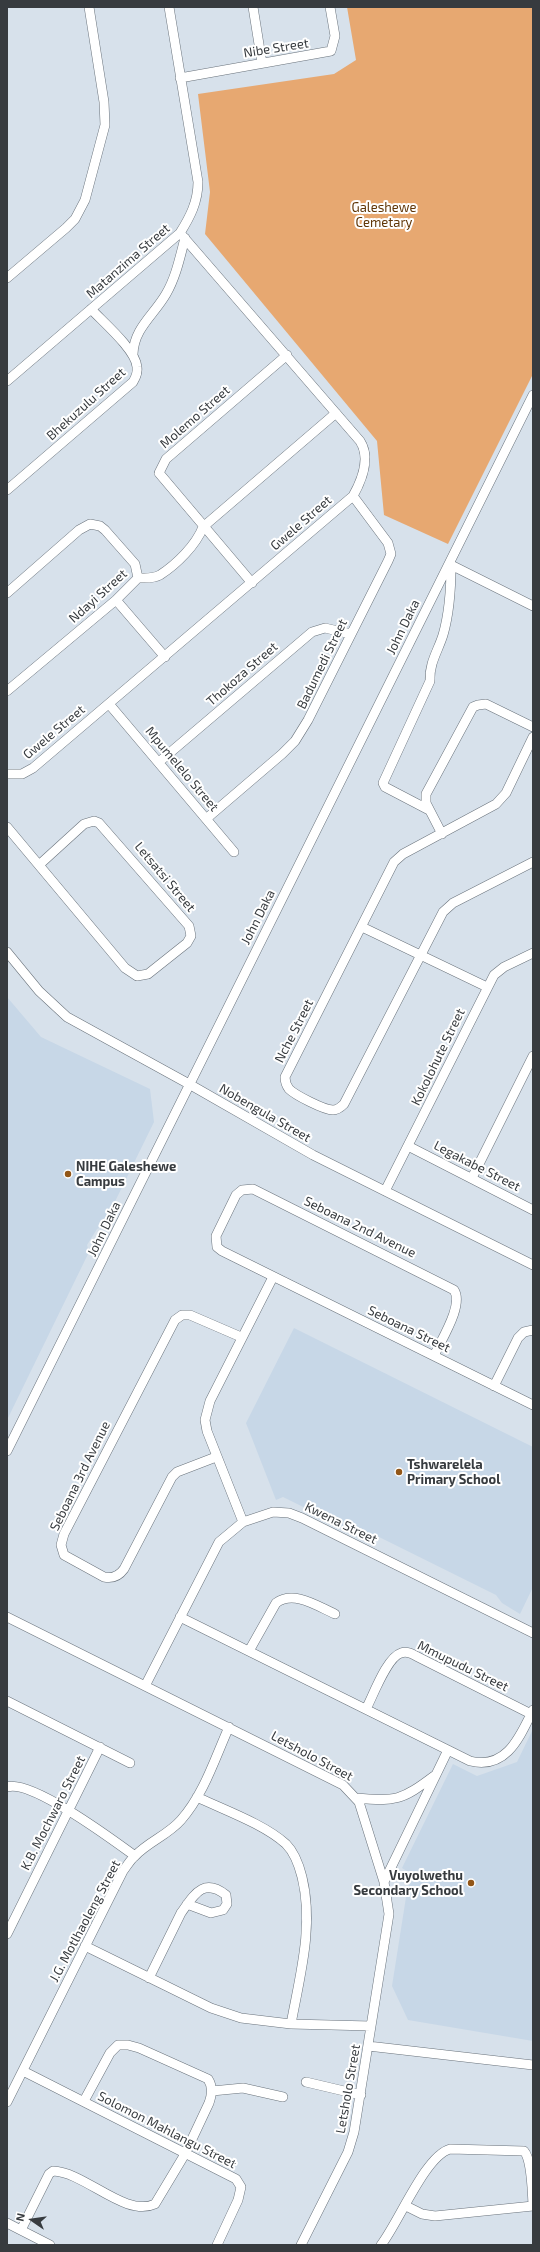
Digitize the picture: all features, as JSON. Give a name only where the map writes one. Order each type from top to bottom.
[{"type":"street","points":[[7,278],[75,219],[84,200],[103,131],[105,115],[89,7]]},
{"type":"street","name":"Matanzima Street","points":[[7,381],[182,235],[192,210],[198,188],[169,7]]},
{"type":"street","points":[[253,7],[262,63]]},
{"type":"street","name":"Nibe Street","points":[[180,78],[331,51],[335,36],[330,7]]},
{"type":"street","points":[[133,354],[135,336],[166,294],[172,283],[182,235]]},
{"type":"street","name":"Gwele Street","points":[[7,774],[22,774],[33,768],[165,657],[353,496],[363,474],[365,451],[360,441],[182,235]]},
{"type":"street","name":"Bhekuzulu Street","points":[[7,490],[133,382],[138,367],[133,354],[92,309]]},
{"type":"street","name":"Molemo Street","points":[[252,583],[161,478],[159,473],[162,464],[287,355]]},
{"type":"street","name":"John Daka","points":[[7,1451],[533,395]]},
{"type":"street","points":[[138,578],[159,575],[197,541],[203,527],[336,413]]},
{"type":"street","name":"Badumedi Street","points":[[206,819],[295,741],[308,720],[390,554],[388,543],[353,496]]},
{"type":"street","name":"Ndayi Street","points":[[7,593],[79,530],[90,524],[100,526],[135,564],[138,578],[116,600],[7,691]]},
{"type":"street","points":[[429,810],[385,787],[382,783],[430,681],[429,669],[443,634],[451,602],[450,564],[533,606]]},
{"type":"street","points":[[116,600],[165,657]]},
{"type":"street","name":"Thokoza Street","points":[[159,762],[312,632],[325,628],[351,634]]},
{"type":"street","name":"Mpumelelo Street","points":[[109,704],[234,852]]},
{"type":"street","points":[[442,834],[429,810],[426,798],[428,789],[472,707],[486,704],[533,727]]},
{"type":"street","name":"Nche Street","points":[[533,737],[501,799],[442,834],[403,854],[394,862],[285,1077],[285,1083],[295,1094],[327,1109],[334,1110],[344,1104],[437,921],[448,907],[533,862]]},
{"type":"street","name":"Letsatsi Street","points":[[7,827],[39,866],[125,968],[137,976],[148,974],[187,942],[191,936],[188,926],[99,823],[94,822],[84,824],[39,866]]},
{"type":"street","points":[[362,927],[487,986]]},
{"type":"street","name":"Nobengula Street","points":[[7,952],[44,996],[68,1017],[313,1155],[533,1265]]},
{"type":"street","name":"Kokolohute Street","points":[[384,1191],[408,1146],[487,986],[499,970],[533,953]]},
{"type":"street","points":[[472,1178],[533,1056]]},
{"type":"street","name":"Legakabe Street","points":[[408,1146],[532,1207]]},
{"type":"street","name":"Seboana 2nd Avenue","points":[[215,1242],[216,1236],[236,1195],[242,1190],[253,1189],[442,1282],[454,1290],[458,1303],[434,1356]]},
{"type":"street","name":"Seboana Street","points":[[215,1242],[222,1251],[533,1405]]},
{"type":"street","points":[[243,1522],[207,1431],[206,1412],[241,1337],[273,1277]]},
{"type":"street","name":"Seboana 3rd Avenue","points":[[216,1457],[178,1472],[172,1477],[124,1569],[118,1576],[104,1577],[64,1555],[61,1545],[64,1534],[174,1320],[182,1315],[190,1315],[241,1337]]},
{"type":"street","points":[[494,1386],[518,1338],[524,1332],[533,1330]]},
{"type":"street","name":"Kwena Street","points":[[145,1686],[219,1542],[243,1522],[273,1512],[289,1513],[533,1633]]},
{"type":"street","points":[[249,1651],[276,1603],[282,1599],[297,1598],[336,1614]]},
{"type":"street","name":"Mmupudu Street","points":[[180,1616],[249,1651],[448,1750],[476,1762],[488,1762],[503,1757],[514,1747],[532,1712],[405,1652],[399,1653],[388,1665],[366,1709]]},
{"type":"street","name":"Letsholo Street","points":[[7,1617],[230,1727],[343,1785],[356,1798],[384,1882],[389,1914],[352,2142],[301,2245]]},
{"type":"street","points":[[7,1701],[130,1763]]},
{"type":"street","name":"J.G. Motlhaoleng Street","points":[[7,2102],[123,1871],[135,1856],[180,1821],[197,1797],[230,1727]]},
{"type":"street","name":"K.B. Mochwaro Street","points":[[7,1934],[100,1747]]},
{"type":"street","points":[[384,1882],[448,1750]]},
{"type":"street","points":[[356,1798],[395,1800],[411,1794],[436,1775]]},
{"type":"street","points":[[7,1788],[24,1788],[69,1811],[135,1856]]},
{"type":"street","points":[[197,1797],[276,1837],[292,1852],[297,1863],[306,1892],[308,1924],[291,2024]]},
{"type":"street","points":[[149,1978],[188,1904]]},
{"type":"street","points":[[85,1946],[149,1978],[224,2012],[256,2020],[291,2024],[371,2026]]},
{"type":"street","points":[[21,2230],[49,2174],[53,2171],[65,2173],[130,2205],[147,2207],[155,2204],[160,2198],[185,2154],[209,2103],[212,2091],[211,2084],[208,2079],[139,2048],[118,2045],[110,2053],[84,2101]]},
{"type":"street","points":[[368,2046],[533,2065]]},
{"type":"street","name":"Solomon Mahlangu Street","points":[[23,2071],[236,2180],[241,2187],[238,2200],[217,2245]]},
{"type":"street","points":[[306,2082],[361,2094]]},
{"type":"street","points":[[212,2091],[243,2088],[283,2097]]},
{"type":"street","points":[[382,2245],[431,2162],[443,2151],[524,2151],[527,2154],[530,2168],[533,2205],[435,2216],[422,2214],[406,2206]]},
{"type":"street","points":[[7,2223],[50,2245]]},
{"type":"shaded area","name":"NIHE Galeshewe Campus","points":[[7,997],[41,1037],[150,1089],[154,1122],[103,1226],[97,1229],[87,1245],[89,1252],[7,1420]]},
{"type":"shaded area","name":"Tshwarelela Primary School","points":[[294,1328],[533,1447],[533,1587],[520,1614],[502,1603],[496,1595],[373,1534],[364,1537],[283,1497],[276,1500],[246,1423]]},
{"type":"shaded area","name":"Vuyolwethu Secondary School","points":[[533,1729],[533,2041],[408,2020],[392,1986],[407,1891],[413,1875],[402,1868],[453,1764],[477,1776],[517,1762]]},
{"type":"green space","name":"Galeshewe Cemetary","points":[[347,7],[533,7],[533,374],[448,544],[384,515],[377,441],[205,234],[210,192],[198,94],[334,74],[356,60]]},
{"type":"place","name":"NIHE Galeshewe Campus","points":[[68,1174]]},
{"type":"place","name":"Tshwarelela Primary School","points":[[399,1472]]},
{"type":"place","name":"Vuyolwethu Secondary School","points":[[471,1883]]}]
